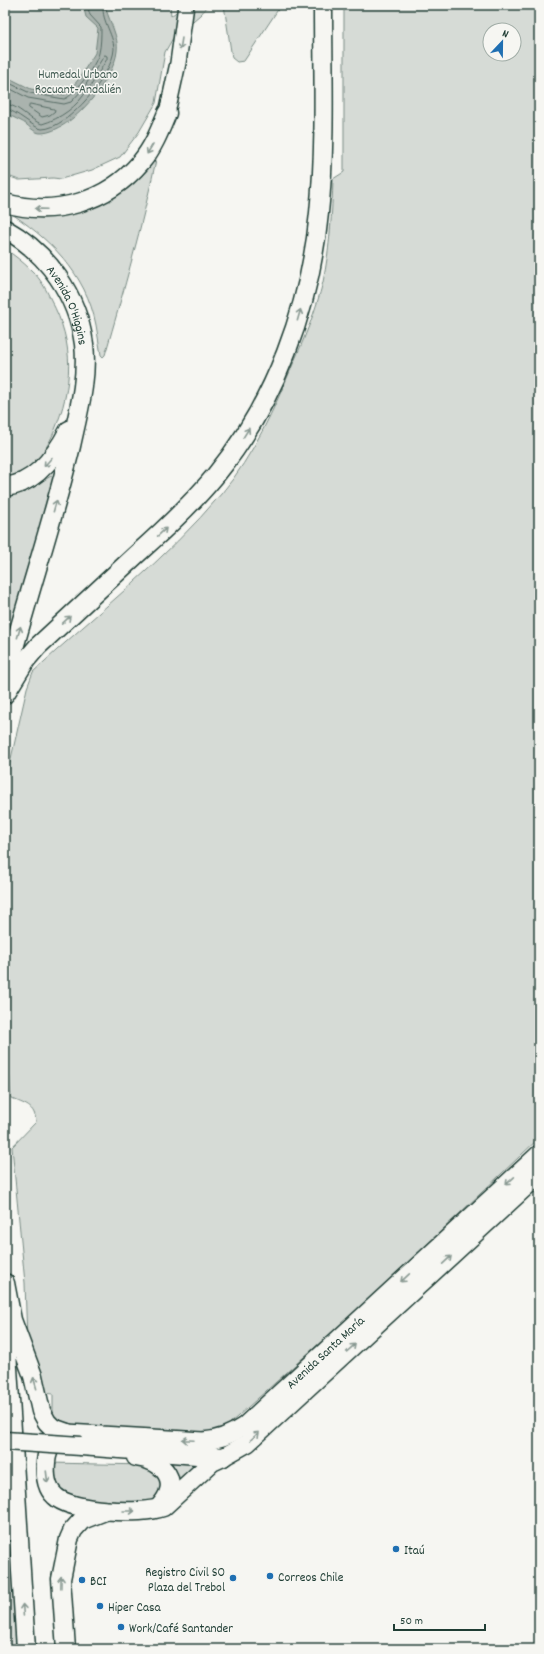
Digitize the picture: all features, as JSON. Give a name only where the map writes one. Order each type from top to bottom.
[{"type":"main road","points":[[5,694],[26,660],[38,646],[176,519],[216,476],[246,433],[280,367],[306,291],[319,214],[323,142],[323,5]]},
{"type":"main road","points":[[5,203],[38,209],[59,208],[80,203],[101,194],[123,180],[142,162],[155,141],[167,113]]},
{"type":"main road","name":"Avenida O'Higgins","points":[[5,229],[24,241],[44,259],[60,280],[73,304],[82,331],[84,346],[85,375],[80,404]]},
{"type":"main road","points":[[5,486],[16,484],[28,479],[50,460],[66,437],[80,404]]},
{"type":"main road","points":[[5,683],[62,479],[80,404]]},
{"type":"main road","name":"Avenida Santa María","points":[[67,1433],[203,1441],[219,1439],[236,1432],[250,1421],[539,1154]]},
{"type":"main road","name":"Avenida Santa María","points":[[223,1457],[248,1443],[539,1175]]},
{"type":"main road","points":[[5,1283],[12,1320],[33,1376],[41,1412],[53,1428],[67,1433]]},
{"type":"main road","points":[[5,1321],[26,1649]]},
{"type":"main road","points":[[67,1433],[54,1442],[48,1453],[46,1465],[48,1486],[54,1496],[66,1503],[104,1511],[154,1510],[163,1507],[212,1462],[223,1457]]},
{"type":"main road","points":[[5,1440],[145,1458],[162,1466],[166,1470],[169,1480],[168,1492],[164,1501],[154,1510]]},
{"type":"main road","points":[[5,1449],[80,1450],[223,1457]]},
{"type":"main road","points":[[66,1649],[61,1579],[69,1539],[72,1530],[82,1520],[104,1511]]},
{"type":"street","points":[[167,113],[178,63],[186,5]]},
{"type":"green space","name":"Humedal Urbano Rocuant-Andalién","points":[[5,5],[170,5],[171,16],[185,5],[209,5],[200,15],[173,38],[165,52],[156,103],[139,132],[120,157],[92,170],[61,179],[19,180],[5,175]]},
{"type":"green space","points":[[224,5],[281,5],[244,61],[237,62],[232,58]]},
{"type":"green space","points":[[344,5],[539,5],[539,1138],[379,1290],[219,1433],[53,1426],[53,1394],[43,1393],[27,1340],[25,1283],[12,1147],[36,1122],[34,1112],[28,1106],[11,1098],[5,1008],[5,785],[27,688],[33,672],[154,564],[200,518],[222,493],[244,464],[262,432],[302,344],[314,313],[323,282],[329,243],[333,179],[344,172]]},
{"type":"green space","points":[[155,157],[156,160],[151,185],[139,234],[105,355],[103,357],[101,355],[91,306],[84,289],[74,273],[63,258],[37,232],[6,210],[54,215]]},
{"type":"green space","points":[[5,249],[22,261],[40,280],[45,288],[59,316],[68,349],[69,365],[65,398],[54,432],[46,448],[36,461],[29,467],[14,475],[5,477]]},
{"type":"green space","points":[[51,476],[55,477],[5,648],[5,497],[22,493]]},
{"type":"green space","points":[[163,1457],[207,1459],[175,1491]]},
{"type":"green space","points":[[49,1463],[147,1465],[162,1476],[161,1485],[157,1496],[146,1503],[68,1499],[62,1497]]},
{"type":"green space","points":[[5,1468],[17,1649],[5,1649]]},
{"type":"water","points":[[83,5],[108,5],[106,9],[117,40],[117,51],[114,62],[109,75],[100,89],[78,114],[66,124],[53,130],[42,133],[36,132],[24,122],[5,112],[5,76],[31,89],[65,95],[78,80],[95,53],[98,28],[86,17]]},
{"type":"place","name":"Itaú","points":[[396,1549]]},
{"type":"place","name":"Correos Chile","points":[[270,1576]]},
{"type":"place","name":"Registro Civil SO Plaza del Trebol","points":[[233,1578]]},
{"type":"place","name":"BCI","points":[[82,1580]]},
{"type":"place","name":"Hiper Casa","points":[[100,1606]]},
{"type":"place","name":"Work/Café Santander","points":[[121,1627]]}]
